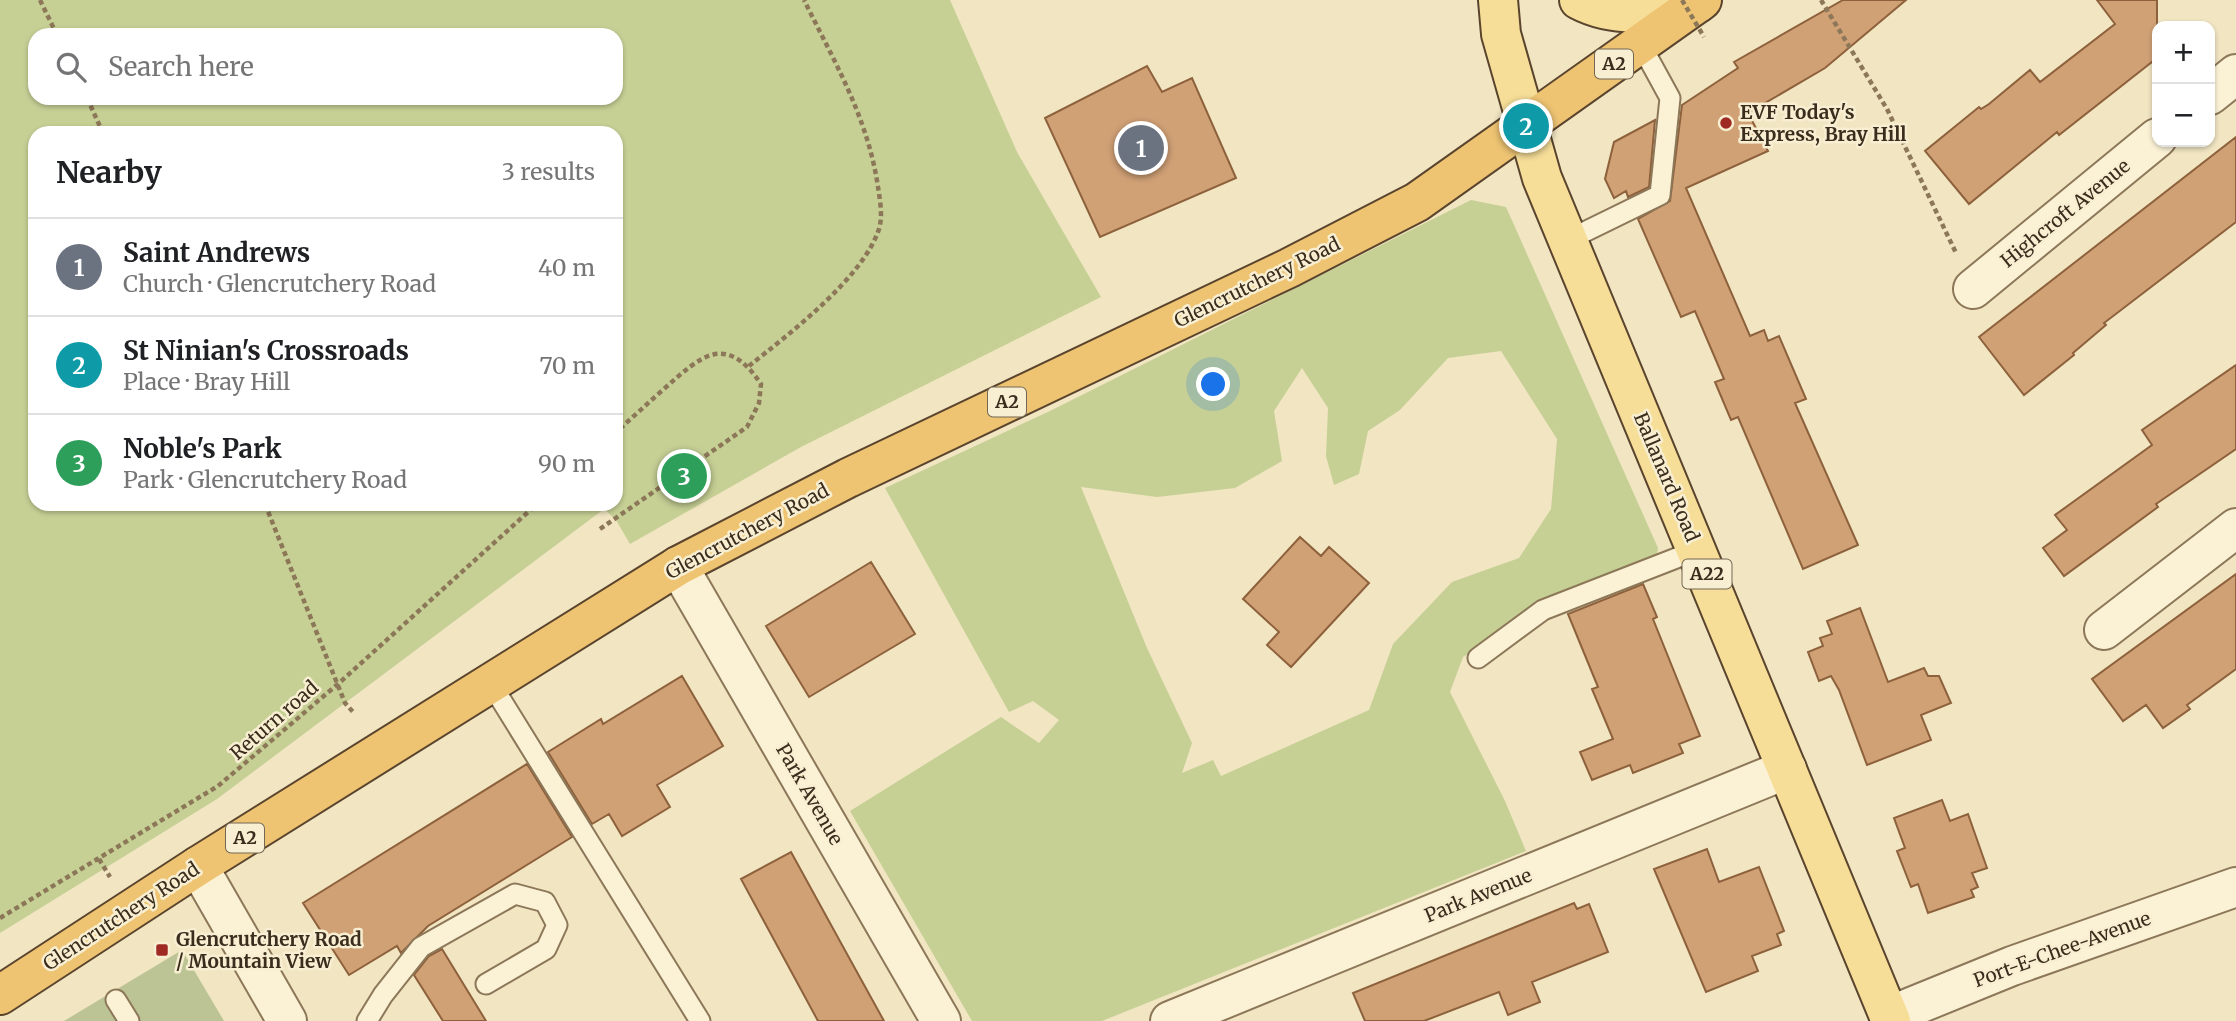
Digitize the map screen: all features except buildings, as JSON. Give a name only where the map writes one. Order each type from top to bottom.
[{"type":"highway","name":"A2","points":[[1527,126],[1696,10]]},
{"type":"highway","name":"Glencrutchery Road","points":[[0,995],[198,866],[678,566],[848,478],[1289,268],[1388,218],[1417,202],[1527,126]]},
{"type":"main road","name":"A22","points":[[1498,0],[1501,34],[1527,126]]},
{"type":"main road","points":[[1579,0],[1601,10],[1630,14],[1696,10]]},
{"type":"main road","name":"Ballanard Road","points":[[1527,126],[1542,178],[1890,1018]]},
{"type":"street","points":[[2215,91],[2236,74]]},
{"type":"street","name":"Highcroft Avenue","points":[[1973,289],[2152,142]]},
{"type":"street","points":[[2104,630],[2236,528]]},
{"type":"street","name":"Park Avenue","points":[[678,566],[941,1021]]},
{"type":"street","name":"Park Avenue","points":[[1170,1021],[1787,769]]},
{"type":"street","points":[[198,866],[287,1021]]},
{"type":"street","name":"Port-E-Chee-Avenue","points":[[1890,1018],[2012,966],[2236,887]]},
{"type":"lane","points":[[1568,240],[1660,195],[1670,98],[1642,45]]},
{"type":"lane","points":[[1478,658],[1543,610],[1697,550]]},
{"type":"lane","points":[[490,682],[700,1021]]},
{"type":"lane","points":[[368,1021],[383,995],[421,947],[515,894],[545,902],[557,925],[546,949],[486,984]]},
{"type":"lane","points":[[116,1000],[129,1021]]},
{"type":"path","points":[[40,0],[54,28]]},
{"type":"path","points":[[749,366],[850,277],[868,252],[880,227],[881,203],[873,152],[857,106],[804,0]]},
{"type":"path","points":[[1821,0],[1886,109],[1973,289]]},
{"type":"path","points":[[90,105],[100,126]]},
{"type":"path","points":[[600,529],[747,427],[759,403],[761,383],[749,366],[736,357],[717,353],[697,359],[623,426]]},
{"type":"path","points":[[268,511],[338,684],[353,712]]},
{"type":"path","name":"Return road","points":[[0,918],[218,786],[338,684],[529,511]]},
{"type":"path","points":[[99,859],[111,878]]},
{"type":"green space","points":[[0,0],[950,0],[1017,152],[1101,297],[801,447],[630,544],[616,520],[606,511],[623,511],[623,126],[28,126],[28,511],[601,511],[217,799],[0,933]]},
{"type":"green space","points":[[1471,200],[1506,207],[1658,548],[1656,561],[1500,634],[1463,657],[1450,692],[1505,801],[1526,851],[1102,1021],[972,1021],[850,811],[1001,717],[1039,743],[1059,720],[1033,701],[1009,712],[885,488],[1050,411]],"holes":[[[1501,351],[1557,439],[1551,509],[1519,558],[1452,582],[1393,644],[1369,710],[1221,776],[1213,760],[1182,773],[1192,743],[1147,648],[1081,487],[1157,497],[1235,488],[1282,461],[1274,411],[1302,368],[1328,408],[1326,456],[1334,485],[1359,474],[1368,431],[1400,410],[1448,358]]]},
{"type":"green space","points":[[182,950],[224,1021],[64,1021]]},
{"type":"place","name":"EVF Today's Express, Bray Hill","points":[[1726,123]]},
{"type":"place","name":"St Ninian's Crossroads","points":[[1526,126]]},
{"type":"place","name":"Saint Andrews","points":[[1141,148]]},
{"type":"place","name":"Noble's Park","points":[[684,476]]},
{"type":"place","name":"Glencrutchery Road / Mountain View","points":[[162,950]]}]
